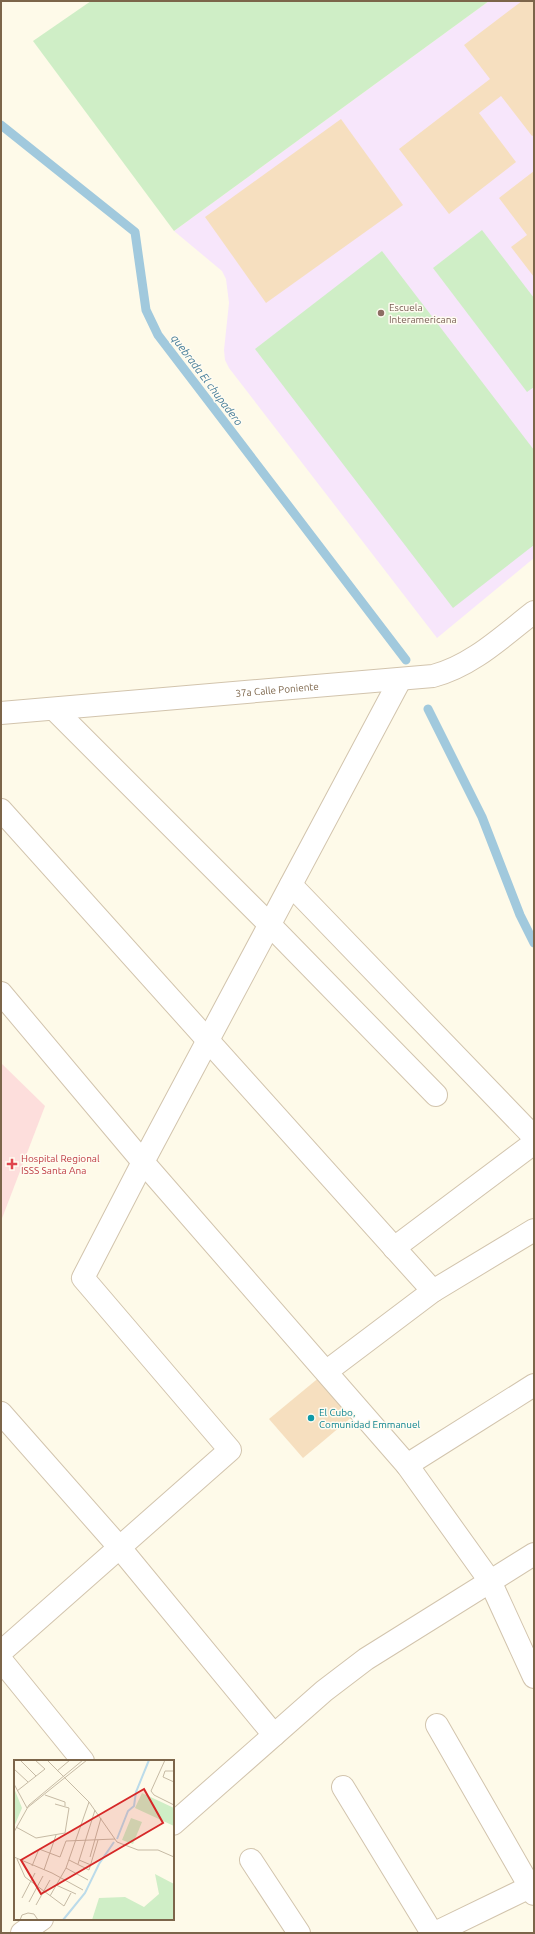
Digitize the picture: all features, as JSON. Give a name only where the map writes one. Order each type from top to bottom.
[{"type":"street","name":"37a Calle Poniente","points":[[1,713],[433,676],[458,667],[472,659],[534,612]]},
{"type":"street","points":[[1,1652],[230,1450],[83,1278],[142,1162],[400,680]]},
{"type":"street","points":[[54,709],[270,925],[436,1095]]},
{"type":"street","points":[[1,810],[433,1291]]},
{"type":"street","points":[[291,885],[534,1137]]},
{"type":"street","points":[[1,993],[142,1162],[327,1371],[407,1465],[490,1581],[534,1677]]},
{"type":"street","points":[[394,1248],[534,1143]]},
{"type":"street","points":[[327,1371],[433,1291],[534,1230]]},
{"type":"street","points":[[407,1465],[534,1385]]},
{"type":"street","points":[[1,1413],[120,1548],[274,1735]]},
{"type":"street","points":[[174,1823],[324,1691],[366,1659],[534,1554]]},
{"type":"street","points":[[1,1660],[82,1760]]},
{"type":"street","points":[[343,1787],[433,1933],[533,1888],[436,1725]]},
{"type":"street","points":[[251,1860],[299,1933]]},
{"type":"street","points":[[22,1933],[41,1920]]},
{"type":"shaded area","name":"Escuela Interamericana","points":[[489,1],[534,1],[534,558],[437,638],[229,368],[225,360],[224,350],[229,303],[226,279],[222,271],[174,231]]},
{"type":"shaded area","name":"Hospital Regional ISSS Santa Ana","points":[[1,1063],[45,1106],[1,1221]]},
{"type":"green space","points":[[91,1],[489,1],[174,231],[33,41]]},
{"type":"green space","points":[[482,230],[534,298],[534,387],[527,392],[433,268]]},
{"type":"green space","points":[[382,251],[534,450],[534,545],[453,608],[255,349]]},
{"type":"building","points":[[522,1],[534,1],[534,135],[532,136],[501,96],[479,113],[516,162],[449,214],[399,149],[490,79],[464,45]]},
{"type":"building","points":[[341,119],[403,205],[266,303],[205,217]]},
{"type":"building","points":[[534,171],[534,277],[511,247],[527,235],[499,198]]},
{"type":"building","name":"El Cubo, Comunidad Emmanuel","points":[[321,1376],[353,1416],[303,1458],[269,1419]]},
{"type":"waterway","name":"quebrada El chupadero","points":[[1,125],[135,232],[146,310],[158,335],[406,660]]},
{"type":"waterway","points":[[428,709],[482,817],[520,915],[534,943]]},
{"type":"place","name":"Escuela Interamericana","points":[[381,313]]},
{"type":"place","name":"Hospital Regional ISSS Santa Ana","points":[[12,1164]]},
{"type":"place","name":"El Cubo, Comunidad Emmanuel","points":[[311,1418]]}]
